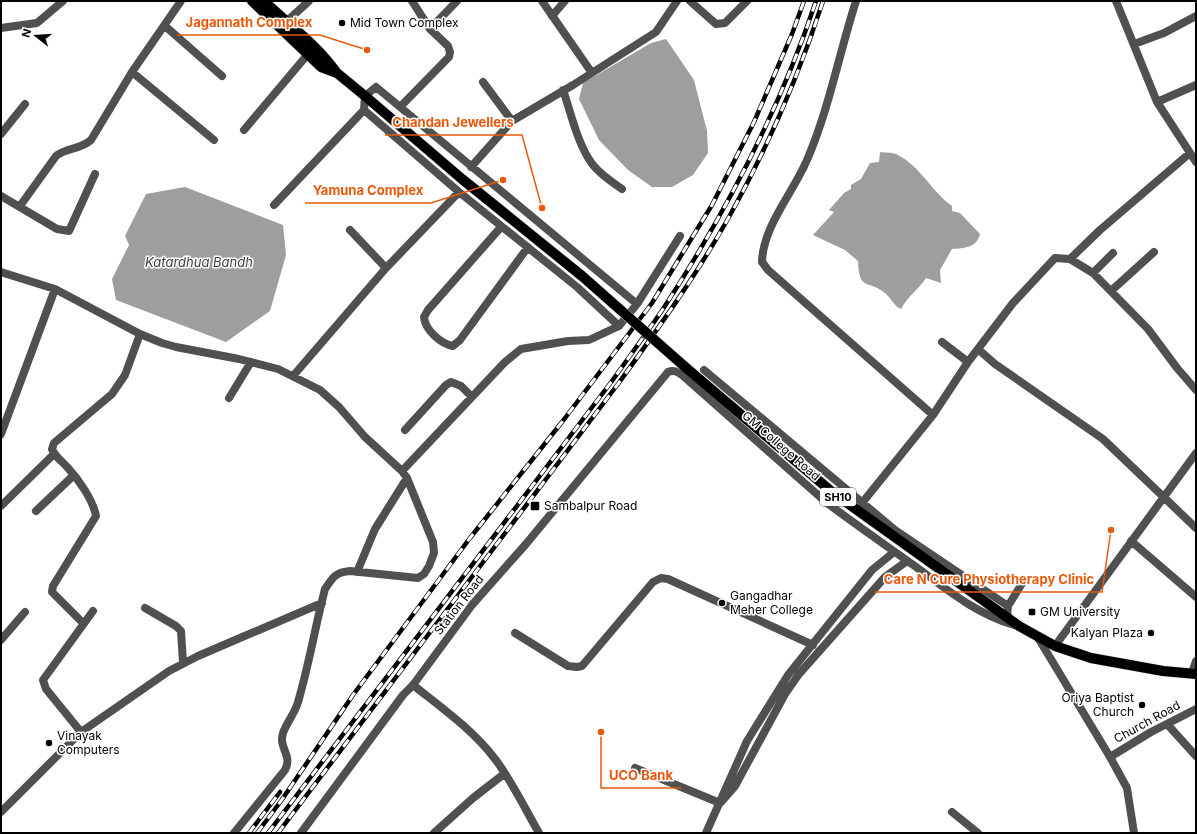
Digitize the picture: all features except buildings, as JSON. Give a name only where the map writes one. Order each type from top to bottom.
[{"type":"main road","name":"SH10","points":[[252,1],[321,66],[337,73]]},
{"type":"main road","name":"SH10","points":[[264,1],[327,60],[337,73],[478,193],[582,276],[684,366],[832,492],[1006,612],[1019,626],[1055,646],[1091,658],[1126,665],[1194,673]]},
{"type":"street","points":[[2,27],[38,23],[63,1]]},
{"type":"street","points":[[20,206],[56,156],[61,152],[86,145],[91,140],[132,72],[182,1]]},
{"type":"street","points":[[286,22],[310,1]]},
{"type":"street","points":[[400,107],[449,57],[450,52],[448,46],[430,29],[412,1]]},
{"type":"street","points":[[430,29],[457,1]]},
{"type":"street","points":[[542,1],[592,73]]},
{"type":"street","points":[[552,16],[565,1]]},
{"type":"street","points":[[471,167],[512,121],[592,73],[656,32],[677,1]]},
{"type":"street","points":[[690,1],[716,24],[721,24],[725,23],[747,1]]},
{"type":"street","points":[[856,1],[825,112],[794,187],[766,237],[762,262],[774,275],[933,415]]},
{"type":"street","points":[[1116,1],[1156,102],[1196,162]]},
{"type":"street","points":[[1134,44],[1164,33],[1196,16]]},
{"type":"street","points":[[164,26],[222,76]]},
{"type":"street","points":[[244,130],[308,54]]},
{"type":"street","points":[[132,72],[214,140]]},
{"type":"street","points":[[483,82],[512,121]]},
{"type":"street","points":[[1156,102],[1196,85]]},
{"type":"street","points":[[274,205],[364,110],[365,96],[376,88],[637,304]]},
{"type":"street","points":[[564,90],[585,151],[592,164],[599,172],[622,189]]},
{"type":"street","points":[[1,134],[25,104]]},
{"type":"street","points":[[364,110],[459,192],[576,287],[620,326]]},
{"type":"street","points":[[1070,259],[1100,230],[1190,153]]},
{"type":"street","points":[[1,196],[57,229],[69,231],[95,174]]},
{"type":"street","points":[[293,376],[386,268],[459,192]]},
{"type":"street","points":[[501,226],[428,310],[424,317],[424,323],[427,329],[447,345],[453,346],[460,340],[528,247]]},
{"type":"street","points":[[350,230],[386,268]]},
{"type":"street","points":[[357,572],[375,529],[405,474],[472,397],[505,362],[521,349],[568,341],[589,340],[620,326],[637,304],[680,236]]},
{"type":"street","points":[[1111,291],[1154,252]]},
{"type":"street","points":[[1093,273],[1113,253]]},
{"type":"street","points":[[862,503],[933,415],[968,362],[979,350],[1013,303],[1052,259],[1062,257],[1070,259],[1093,273],[1148,329],[1177,368],[1196,390]]},
{"type":"street","points":[[1,272],[55,289],[140,334],[176,347],[251,362],[293,376],[310,384],[331,400],[366,437],[405,474],[433,542],[434,553],[429,566],[424,574],[418,578],[357,572],[340,572],[332,579],[325,589],[301,692],[294,714],[283,733],[283,748],[288,758],[288,764],[285,770],[234,833]]},
{"type":"street","points":[[1,434],[55,289]]},
{"type":"street","points":[[82,623],[52,592],[53,586],[96,516],[95,508],[74,476],[54,454],[52,449],[54,444],[112,394],[120,384],[140,334]]},
{"type":"street","points":[[942,342],[968,362]]},
{"type":"street","points":[[979,350],[995,364],[1103,439],[1196,528]]},
{"type":"street","points":[[229,398],[251,362]]},
{"type":"street","name":"Station Road","points":[[303,832],[403,695],[414,685],[472,605],[526,544],[668,372],[672,370]]},
{"type":"street","name":"GM College Road","points":[[672,370],[676,371],[690,382],[827,503],[966,604],[993,619],[1019,626]]},
{"type":"street","points":[[704,370],[862,503],[1006,612],[1023,582]]},
{"type":"street","points":[[405,430],[446,385],[451,382],[461,386],[472,397]]},
{"type":"street","points":[[1055,646],[1130,541],[1196,453]]},
{"type":"street","points":[[1,506],[54,454]]},
{"type":"street","points":[[36,511],[74,476]]},
{"type":"street","points":[[1130,541],[1196,597]]},
{"type":"street","points":[[706,833],[720,803],[730,775],[747,741],[766,708],[788,675],[872,570],[894,552]]},
{"type":"street","points":[[720,803],[735,786],[782,700],[799,674],[886,577],[907,561]]},
{"type":"street","points":[[514,633],[568,666],[582,666],[653,582],[661,578],[668,579],[813,645]]},
{"type":"street","points":[[1,812],[81,732],[169,671],[183,663],[322,603]]},
{"type":"street","points":[[145,608],[176,626],[181,631],[183,663]]},
{"type":"street","points":[[81,732],[46,689],[43,680],[82,623],[93,611]]},
{"type":"street","points":[[1,640],[25,612]]},
{"type":"street","points":[[1037,636],[1127,788],[1134,833]]},
{"type":"street","points":[[1194,673],[1196,661]]},
{"type":"street","points":[[414,685],[484,745],[504,774],[539,833]]},
{"type":"street","name":"Church Road","points":[[1110,757],[1166,724],[1196,709]]},
{"type":"street","points":[[1166,724],[1196,756]]},
{"type":"street","points":[[635,768],[720,803]]},
{"type":"street","points":[[434,833],[473,798],[504,774]]},
{"type":"street","points":[[952,812],[978,833]]},
{"type":"water","points":[[666,39],[694,80],[707,131],[708,153],[693,175],[672,187],[652,187],[628,170],[599,140],[579,99],[583,83],[651,43]]},
{"type":"water","points":[[880,152],[894,153],[906,160],[920,173],[938,194],[952,206],[952,211],[960,213],[980,234],[973,245],[965,248],[952,249],[940,270],[941,283],[926,278],[901,309],[896,306],[885,293],[862,281],[858,261],[845,250],[813,235],[834,212],[829,210],[844,193],[851,189],[851,185],[861,179],[870,163],[879,162]]},
{"type":"water","name":"Katardhua Bandh","points":[[185,187],[283,225],[286,255],[270,311],[226,342],[116,300],[112,279],[129,245],[125,236],[146,194]]},
{"type":"railway","points":[[257,833],[281,801],[353,695],[470,538],[562,422],[652,303],[712,205],[754,122],[792,34],[804,1]]},
{"type":"railway","points":[[268,833],[612,381],[663,309],[708,236],[749,160],[786,81],[816,1]]},
{"type":"railway","points":[[278,833],[618,384],[690,282],[729,217],[769,138],[793,84],[823,1]]},
{"type":"railway","points":[[249,833],[280,792]]},
{"type":"place","name":"Mid Town Complex","points":[[342,23]]},
{"type":"place","name":"Jagannath Complex","points":[[367,50]]},
{"type":"place","name":"Yamuna Complex","points":[[503,180]]},
{"type":"place","name":"Chandan Jewellers","points":[[542,208]]},
{"type":"place","name":"Sambalpur Road","points":[[535,506]]},
{"type":"place","name":"Care N Cure Physiotherapy Clinic","points":[[1111,530]]},
{"type":"place","name":"Gangadhar Meher College","points":[[722,603]]},
{"type":"place","name":"GM University","points":[[1032,612]]},
{"type":"place","name":"Kalyan Plaza","points":[[1151,633]]},
{"type":"place","name":"Oriya Baptist Church","points":[[1142,705]]},
{"type":"place","name":"UCO Bank","points":[[601,732]]},
{"type":"place","name":"Vinayak Computers","points":[[49,743]]}]
